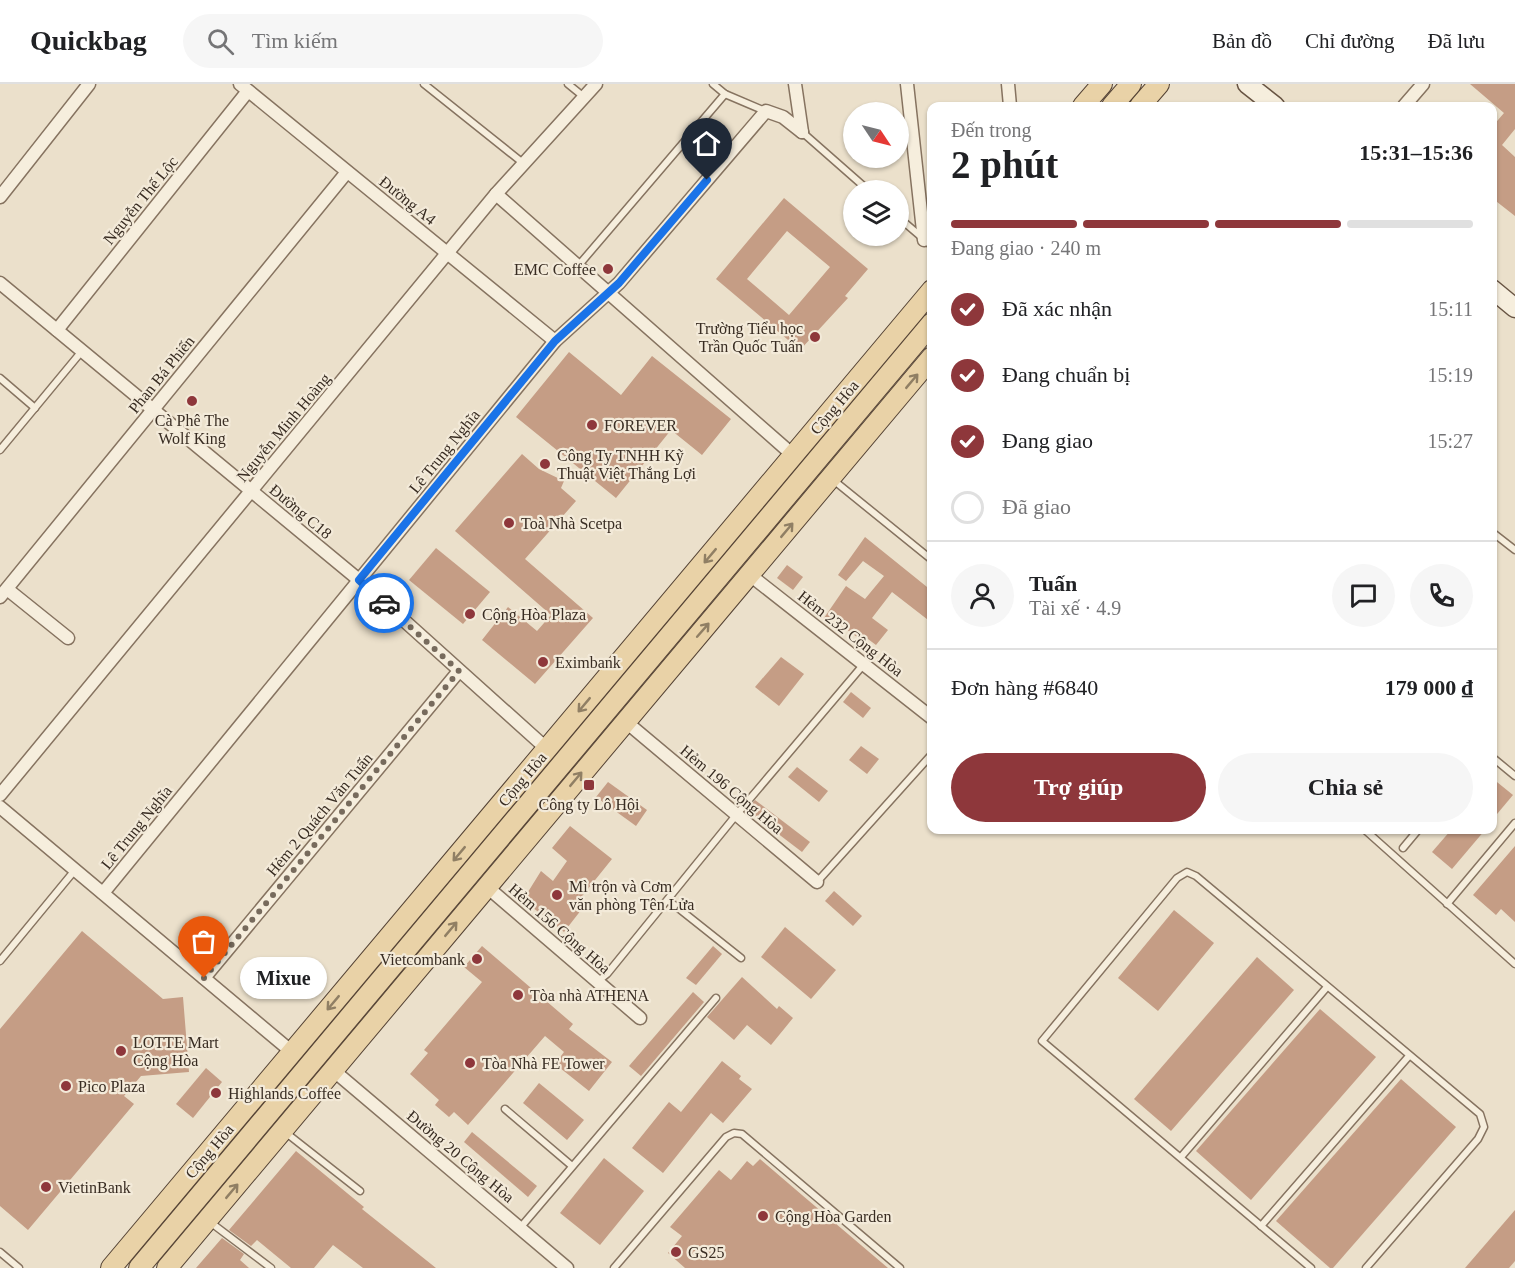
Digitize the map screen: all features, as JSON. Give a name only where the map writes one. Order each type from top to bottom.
[{"type":"main road","points":[[1115,102],[1131,84]]},
{"type":"main road","points":[[1143,102],[1159,84]]},
{"type":"main road","points":[[1247,84],[1270,102]]},
{"type":"main road","points":[[1497,293],[1515,308]]},
{"type":"main road","name":"Cộng Hòa","points":[[111,1268],[927,296]]},
{"type":"main road","name":"Cộng Hòa","points":[[139,1268],[927,329]]},
{"type":"main road","points":[[167,1268],[927,363]]},
{"type":"street","points":[[0,197],[89,84]]},
{"type":"street","name":"Nguyễn Minh Hoàng","points":[[0,795],[496,194],[596,84]]},
{"type":"street","points":[[795,84],[802,132]]},
{"type":"street","points":[[907,84],[927,235]]},
{"type":"street","points":[[1008,84],[1010,102]]},
{"type":"street","points":[[1407,102],[1423,84]]},
{"type":"street","name":"Đường A4","points":[[244,87],[555,341]]},
{"type":"street","name":"Nguyễn Thế Lộc","points":[[57,330],[244,87]]},
{"type":"street","points":[[765,111],[783,117],[802,132]]},
{"type":"street","name":"Lê Trung Nghĩa","points":[[103,893],[555,341],[609,292],[765,111]]},
{"type":"street","name":"Phan Bá Phiến","points":[[3,593],[347,172]]},
{"type":"street","points":[[496,194],[794,456]]},
{"type":"street","name":"Đường C18","points":[[0,283],[359,580],[547,749]]},
{"type":"street","name":"Hẻm 232 Cộng Hòa","points":[[750,575],[927,714]]},
{"type":"street","points":[[3,593],[68,638]]},
{"type":"street","name":"Hẻm 2 Quách Văn Tuấn","points":[[204,978],[459,671]]},
{"type":"street","name":"Hẻm 196 Cộng Hòa","points":[[625,721],[817,882]]},
{"type":"street","points":[[0,807],[292,1052]]},
{"type":"street","name":"Hẻm 156 Cộng Hòa","points":[[486,886],[640,1018]]},
{"type":"street","name":"Đường 20 Cộng Hòa","points":[[333,1070],[567,1268]]},
{"type":"lane","points":[[424,84],[524,164]]},
{"type":"lane","points":[[568,84],[584,97]]},
{"type":"lane","points":[[713,84],[725,94],[765,111]]},
{"type":"lane","points":[[578,266],[725,94]]},
{"type":"lane","points":[[802,132],[857,180]]},
{"type":"lane","points":[[909,227],[927,242]]},
{"type":"lane","points":[[0,450],[82,351]]},
{"type":"lane","points":[[0,378],[35,408]]},
{"type":"lane","points":[[831,478],[927,556]]},
{"type":"lane","points":[[1497,536],[1515,550]]},
{"type":"lane","points":[[597,982],[607,974],[737,814],[864,664]]},
{"type":"lane","points":[[817,882],[927,760]]},
{"type":"lane","points":[[1497,761],[1515,776]]},
{"type":"lane","points":[[1447,904],[1515,823]]},
{"type":"lane","points":[[1369,834],[1515,963]]},
{"type":"lane","points":[[1402,848],[1414,834]]},
{"type":"lane","points":[[0,961],[75,870]]},
{"type":"lane","points":[[1311,1268],[1042,1041],[1178,878],[1187,872],[1196,876],[1479,1113],[1484,1126],[1478,1139],[1366,1268]]},
{"type":"lane","points":[[668,900],[741,957]]},
{"type":"lane","points":[[1180,1157],[1327,987]]},
{"type":"lane","points":[[520,1228],[716,998]]},
{"type":"lane","points":[[1261,1226],[1409,1056]]},
{"type":"lane","points":[[506,1109],[572,1166]]},
{"type":"lane","points":[[283,1130],[360,1191]]},
{"type":"lane","points":[[614,1268],[726,1137],[734,1132],[742,1134],[900,1268]]},
{"type":"lane","points":[[208,1220],[272,1268]]},
{"type":"lane","points":[[0,1252],[19,1268]]},
{"type":"building","points":[[1470,84],[1515,84],[1515,129],[1502,145],[1515,157],[1515,216],[1497,202],[1497,121],[1504,113],[1497,107],[1497,102],[1491,102]]},
{"type":"building","points":[[784,198],[868,269],[845,296],[848,298],[800,350],[716,279]],"holes":[[[787,231],[830,267],[789,315],[747,279]]]},
{"type":"building","name":"FOREVER","points":[[569,352],[621,395],[652,356],[731,419],[702,455],[671,430],[616,498],[516,417]]},
{"type":"building","points":[[522,454],[539,469],[564,481],[561,488],[576,501],[525,559],[593,618],[535,684],[482,640],[508,607],[537,631],[551,615],[455,531]]},
{"type":"building","points":[[865,537],[927,587],[927,619],[892,592],[872,618],[888,630],[876,645],[860,633],[857,637],[836,622],[834,625],[824,618],[846,586],[865,599],[884,576],[863,561],[846,581],[838,575]]},
{"type":"building","points":[[436,548],[490,592],[463,624],[409,580]]},
{"type":"building","points":[[787,565],[803,577],[793,590],[777,578]]},
{"type":"building","points":[[781,657],[804,674],[779,706],[755,687]]},
{"type":"building","points":[[851,692],[871,708],[863,718],[843,702]]},
{"type":"building","points":[[861,746],[879,759],[867,774],[849,760]]},
{"type":"building","points":[[797,767],[828,791],[819,802],[788,777]]},
{"type":"building","points":[[608,782],[647,810],[636,826],[596,797]]},
{"type":"building","points":[[1497,782],[1513,795],[1497,814]]},
{"type":"building","points":[[755,800],[810,842],[802,852],[747,810]]},
{"type":"building","points":[[570,826],[612,859],[579,900],[585,905],[564,932],[523,900],[541,871],[553,881],[567,861],[552,848]]},
{"type":"building","points":[[1448,834],[1482,834],[1452,869],[1432,852]]},
{"type":"building","points":[[1515,846],[1515,922],[1501,909],[1496,915],[1473,895]]},
{"type":"building","points":[[834,891],[862,916],[853,926],[825,901]]},
{"type":"building","points":[[1174,910],[1214,943],[1158,1011],[1118,978]]},
{"type":"building","points":[[785,927],[836,970],[811,999],[761,957]]},
{"type":"building","name":"Pico Plaza","points":[[82,931],[163,999],[183,997],[189,1072],[141,1076],[124,1096],[134,1104],[28,1230],[0,1206],[0,1029]]},
{"type":"building","points":[[482,946],[573,1024],[569,1029],[612,1062],[589,1091],[555,1064],[564,1052],[545,1036],[468,1125],[454,1112],[449,1117],[435,1105],[439,1100],[410,1074],[428,1053],[424,1050],[482,982],[464,967]]},
{"type":"building","points":[[713,946],[722,954],[696,985],[686,978]]},
{"type":"building","points":[[1257,957],[1294,990],[1171,1131],[1134,1099]]},
{"type":"building","points":[[742,977],[777,1009],[779,1006],[793,1018],[771,1045],[747,1025],[734,1040],[707,1017]]},
{"type":"building","points":[[693,992],[704,1002],[641,1076],[629,1066]]},
{"type":"building","points":[[1320,1009],[1376,1057],[1251,1200],[1196,1151]]},
{"type":"building","points":[[722,1061],[741,1076],[739,1079],[752,1089],[723,1123],[711,1113],[663,1173],[632,1148],[669,1102],[681,1112]]},
{"type":"building","points":[[206,1068],[222,1082],[193,1118],[176,1104]]},
{"type":"building","points":[[1401,1079],[1456,1127],[1333,1268],[1330,1268],[1276,1221]]},
{"type":"building","points":[[539,1083],[584,1120],[567,1140],[523,1103]]},
{"type":"building","points":[[472,1132],[537,1186],[528,1197],[464,1142]]},
{"type":"building","points":[[296,1151],[364,1207],[362,1209],[436,1268],[363,1268],[333,1245],[314,1268],[291,1268],[257,1240],[251,1246],[229,1230]]},
{"type":"building","points":[[604,1158],[644,1191],[600,1245],[560,1213]]},
{"type":"building","name":"Cộng Hòa Garden","points":[[760,1159],[888,1268],[685,1268],[668,1253],[682,1236],[670,1227],[719,1170],[731,1180],[747,1161],[753,1166]]},
{"type":"building","points":[[1515,1210],[1515,1261],[1509,1268],[1465,1268]]},
{"type":"building","points":[[222,1238],[244,1254],[240,1260],[249,1268],[196,1268]]},
{"type":"way so far","points":[[204,978],[459,671],[384,603]]},
{"type":"place","name":"EMC Coffee","points":[[608,269]]},
{"type":"place","name":"Trường Tiểu học Trần Quốc Tuấn","points":[[815,337]]},
{"type":"place","name":"Cà Phê The Wolf King","points":[[192,401]]},
{"type":"place","name":"FOREVER","points":[[592,425]]},
{"type":"place","name":"Công Ty TNHH Kỹ Thuật Việt Thắng Lợi","points":[[545,464]]},
{"type":"place","name":"Toà Nhà Scetpa","points":[[509,523]]},
{"type":"place","name":"Cộng Hòa Plaza","points":[[470,614]]},
{"type":"place","name":"Eximbank","points":[[543,662]]},
{"type":"place","name":"Công ty Lô Hội","points":[[589,785]]},
{"type":"place","name":"Mì trộn và Cơm văn phòng Tên Lửa","points":[[557,895]]},
{"type":"place","name":"Vietcombank","points":[[477,959]]},
{"type":"place","name":"Mixue","points":[[204,978]]},
{"type":"place","name":"Tòa nhà ATHENA","points":[[518,995]]},
{"type":"place","name":"LOTTE Mart Cộng Hòa","points":[[121,1051]]},
{"type":"place","name":"Tòa Nhà FE Tower","points":[[470,1063]]},
{"type":"place","name":"Pico Plaza","points":[[66,1086]]},
{"type":"place","name":"Highlands Coffee","points":[[216,1093]]},
{"type":"place","name":"VietinBank","points":[[46,1187]]},
{"type":"place","name":"Cộng Hòa Garden","points":[[763,1216]]},
{"type":"place","name":"GS25","points":[[676,1252]]},
{"type":"route","points":[[384,603],[359,580],[555,341],[619,283],[707,180]]}]
